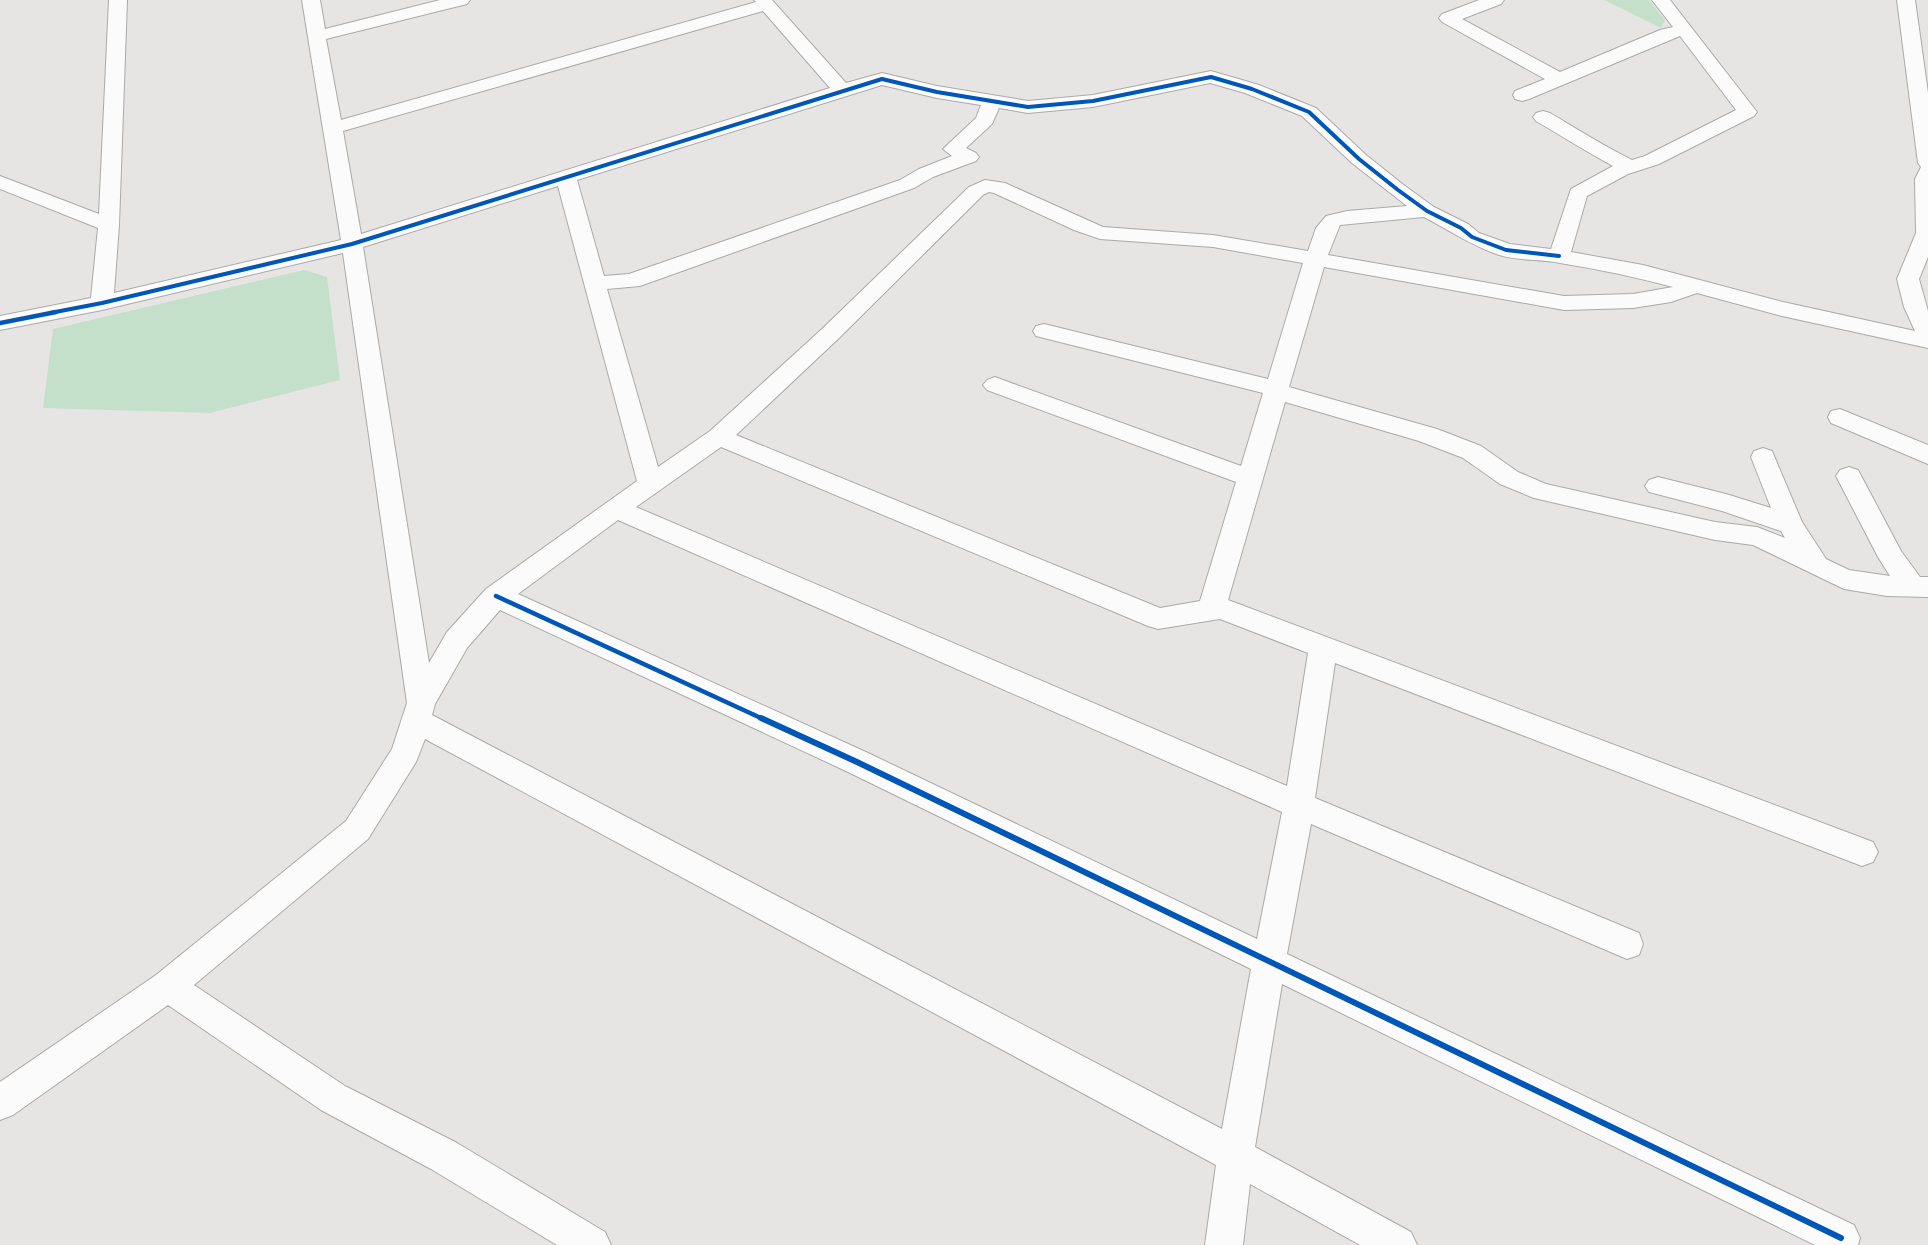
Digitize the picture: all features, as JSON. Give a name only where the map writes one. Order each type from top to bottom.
[{"type":"street","points":[[102,303],[109,225],[118,0]]},
{"type":"street","points":[[311,0],[352,244],[418,712]]},
{"type":"street","points":[[316,36],[461,0]]},
{"type":"street","points":[[1494,0],[1448,18],[1559,79]]},
{"type":"street","points":[[1559,256],[1578,193],[1630,167],[1652,160],[1748,112],[1661,0]]},
{"type":"street","points":[[1906,0],[1928,163]]},
{"type":"street","points":[[333,128],[765,2],[842,90]]},
{"type":"street","points":[[1522,95],[1666,34],[1684,30]]},
{"type":"street","points":[[0,323],[102,303],[352,244],[882,79],[991,102],[1028,106],[1058,105],[1156,90],[1210,77],[1252,89],[1309,112],[1359,159],[1428,210],[1461,228],[1472,237],[1506,250],[1559,256],[1644,272],[1782,309],[1928,341]]},
{"type":"street","points":[[595,283],[632,281],[906,184],[926,173],[969,157],[953,149],[985,120],[991,102]]},
{"type":"street","points":[[1543,117],[1583,140],[1593,148],[1630,167]]},
{"type":"street","points":[[1928,171],[1925,179],[1927,233],[1908,279],[1915,307],[1928,334]]},
{"type":"street","points":[[566,178],[650,484]]},
{"type":"street","points":[[0,182],[109,225]]},
{"type":"street","points":[[0,1103],[168,986],[357,830],[406,754],[418,712],[457,640],[496,596],[616,508],[719,436],[830,334],[976,191],[985,186],[998,187],[1100,233],[1212,241],[1564,303],[1633,301],[1671,295],[1697,286]]},
{"type":"street","points":[[1211,610],[1315,260],[1327,228],[1333,220],[1346,217],[1428,210]]},
{"type":"street","points":[[1044,331],[1276,390],[1435,438],[1472,452],[1525,486],[1715,531],[1757,536],[1797,554],[1844,579],[1887,586],[1920,587]]},
{"type":"street","points":[[995,385],[1250,478]]},
{"type":"street","points":[[1840,416],[1928,456]]},
{"type":"street","points":[[719,436],[1158,619],[1221,608],[1862,852]]},
{"type":"street","points":[[1763,457],[1790,524],[1817,566]]},
{"type":"street","points":[[1850,476],[1891,557],[1920,587]]},
{"type":"street","points":[[1658,486],[1726,503],[1790,524]]},
{"type":"street","points":[[616,508],[1299,805],[1628,944]]},
{"type":"street","points":[[496,596],[857,762],[1212,932],[1269,962],[1840,1241]]},
{"type":"street","points":[[1224,1245],[1235,1156],[1299,805],[1323,647]]},
{"type":"street","points":[[418,712],[1398,1245]]},
{"type":"street","points":[[168,986],[333,1098],[444,1156],[592,1245]]},
{"type":"green space","points":[[1604,0],[1649,0],[1665,20],[1661,28]]},
{"type":"green space","points":[[304,270],[327,277],[340,380],[210,413],[43,408],[53,329]]},
{"type":"cycle path","points":[[0,323],[102,303],[352,244],[882,79],[937,92],[1028,107],[1093,101],[1211,77],[1252,89],[1309,112],[1359,159],[1398,190],[1427,211],[1461,228],[1472,237],[1506,250],[1559,256]]},
{"type":"cycle path","points":[[496,596],[857,762],[1841,1238]]}]
